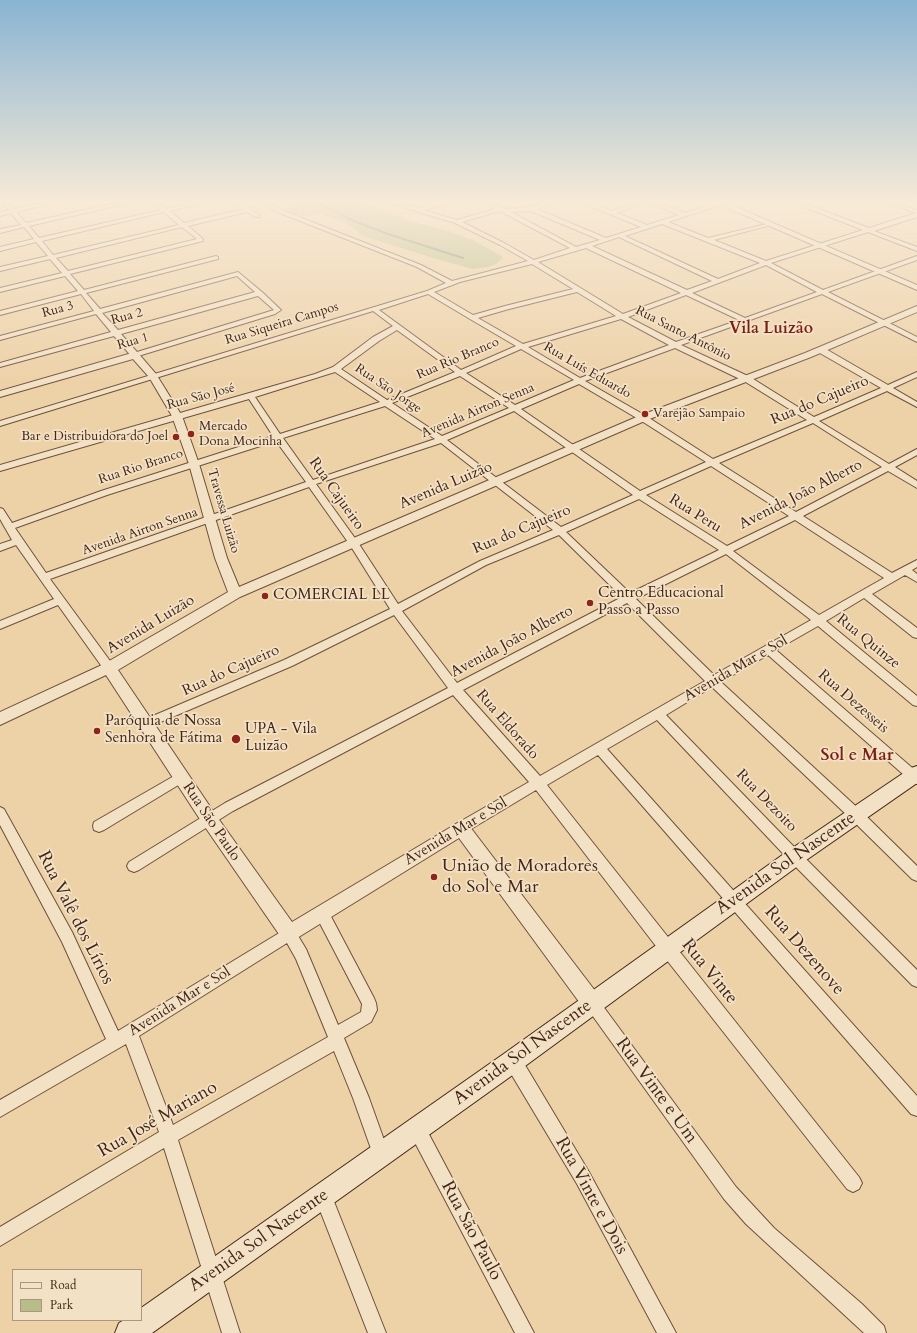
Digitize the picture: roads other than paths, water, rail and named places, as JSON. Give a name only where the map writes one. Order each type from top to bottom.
[{"type":"main road","name":"Avenida Sol Nascente","points":[[129,1333],[513,1061],[795,857],[916,776]]},
{"type":"street","points":[[0,269],[25,263]]},
{"type":"street","points":[[56,263],[135,355]]},
{"type":"street","points":[[0,290],[111,263]]},
{"type":"street","points":[[0,313],[195,263]]},
{"type":"street","points":[[412,263],[452,284]]},
{"type":"street","name":"Rua Siqueira Campos","points":[[0,424],[452,284],[529,263]]},
{"type":"street","name":"Rua Santo Antônio","points":[[535,263],[622,316],[677,346],[747,379],[917,485]]},
{"type":"street","points":[[624,263],[745,320]]},
{"type":"street","points":[[680,263],[718,281]]},
{"type":"street","name":"Rua Rio Branco","points":[[9,527],[104,492],[385,402],[429,386],[521,347],[622,316],[688,293],[765,263]]},
{"type":"street","points":[[766,263],[917,340]]},
{"type":"street","points":[[860,263],[917,288]]},
{"type":"street","name":"Avenida Airton Senna","points":[[45,577],[442,440],[579,381],[901,263]]},
{"type":"street","name":"Rua 3","points":[[0,338],[238,274],[260,293]]},
{"type":"street","points":[[472,318],[507,307],[579,290]]},
{"type":"street","name":"Rua Luís Eduardo","points":[[430,292],[643,418],[892,578]]},
{"type":"street","name":"Rua 1","points":[[0,394],[135,355],[273,313],[278,310],[278,308],[260,293]]},
{"type":"street","name":"Rua 2","points":[[0,365],[260,293]]},
{"type":"street","name":"Rua Peru","points":[[374,309],[396,327],[459,372],[516,409],[638,494],[725,549],[818,621]]},
{"type":"street","name":"Avenida Luizão","points":[[0,719],[109,668],[235,594],[498,482],[643,418],[821,350],[917,309]]},
{"type":"street","name":"Rua São José","points":[[0,468],[177,416],[302,382],[336,369],[376,339],[396,327]]},
{"type":"street","points":[[821,350],[917,405]]},
{"type":"street","name":"Travessa Luizão","points":[[135,355],[153,376],[177,416],[194,464],[221,558],[235,594]]},
{"type":"street","name":"Rua São Jorge","points":[[336,369],[442,440],[560,530],[714,682],[856,815],[917,875]]},
{"type":"street","name":"Rua do Cajueiro","points":[[145,724],[288,663],[396,610],[483,563],[638,494],[888,389],[917,374]]},
{"type":"street","name":"Rua Cajueiro","points":[[251,396],[278,437],[354,543],[396,610]]},
{"type":"street","name":"Avenida João Alberto","points":[[134,866],[209,819],[629,598],[725,549],[796,516],[917,452]]},
{"type":"street","name":"Rua São Paulo","points":[[0,511],[18,541],[109,668],[145,724],[289,934],[301,954],[361,1098],[381,1154]]},
{"type":"street","points":[[0,548],[18,541]]},
{"type":"street","name":"Avenida Mar e Sol","points":[[0,1109],[130,1033],[461,828],[917,563]]},
{"type":"street","points":[[905,570],[917,579]]},
{"type":"street","points":[[865,594],[917,634]]},
{"type":"street","points":[[0,625],[61,600]]},
{"type":"street","name":"Rua Eldorado","points":[[396,610],[455,689],[538,783]]},
{"type":"street","name":"Rua Quinze","points":[[818,621],[917,702]]},
{"type":"street","name":"Rua Dezesseis","points":[[769,650],[916,776]]},
{"type":"street","name":"Rua Dezoito","points":[[658,714],[795,857],[917,980]]},
{"type":"street","name":"Rua Dezenove","points":[[599,748],[735,900],[917,1108]]},
{"type":"street","points":[[99,826],[181,777]]},
{"type":"street","name":"Rua Vinte","points":[[538,783],[667,949],[853,1183]]},
{"type":"street","name":"Rua Valê dos Lírios","points":[[0,813],[5,835],[67,937],[115,1042]]},
{"type":"street","name":"Rua Vinte e Um","points":[[461,828],[592,1003],[730,1193],[768,1234],[855,1311],[876,1332]]},
{"type":"street","name":"Rua José Mariano","points":[[0,1237],[336,1038],[366,1017],[369,1010],[369,1003],[322,914]]},
{"type":"street","points":[[130,1033],[169,1136],[231,1333]]},
{"type":"street","name":"Rua Vinte e Dois","points":[[513,1061],[583,1178],[667,1333]]},
{"type":"street","name":"Rua São Paulo","points":[[417,1129],[525,1333]]},
{"type":"street","points":[[323,1196],[376,1333]]},
{"type":"place","name":"Varejão Sampaio","points":[[645,414]]},
{"type":"place","name":"Mercado Dona Mocinha","points":[[191,434]]},
{"type":"place","name":"Bar e Distribuidora do Joel","points":[[176,437]]},
{"type":"place","name":"COMERCIAL LL","points":[[265,596]]},
{"type":"place","name":"Centro Educacional Passo a Passo","points":[[590,603]]},
{"type":"place","name":"Paróquia de Nossa Senhora de Fátima","points":[[97,731]]},
{"type":"place","name":"UPA - Vila Luizão","points":[[236,739]]},
{"type":"place","name":"União de Moradores do Sol e Mar","points":[[434,877]]},
{"type":"district","name":"Vila Luizão","points":[[771,329]]},
{"type":"district","name":"Sol e Mar","points":[[857,756]]}]
